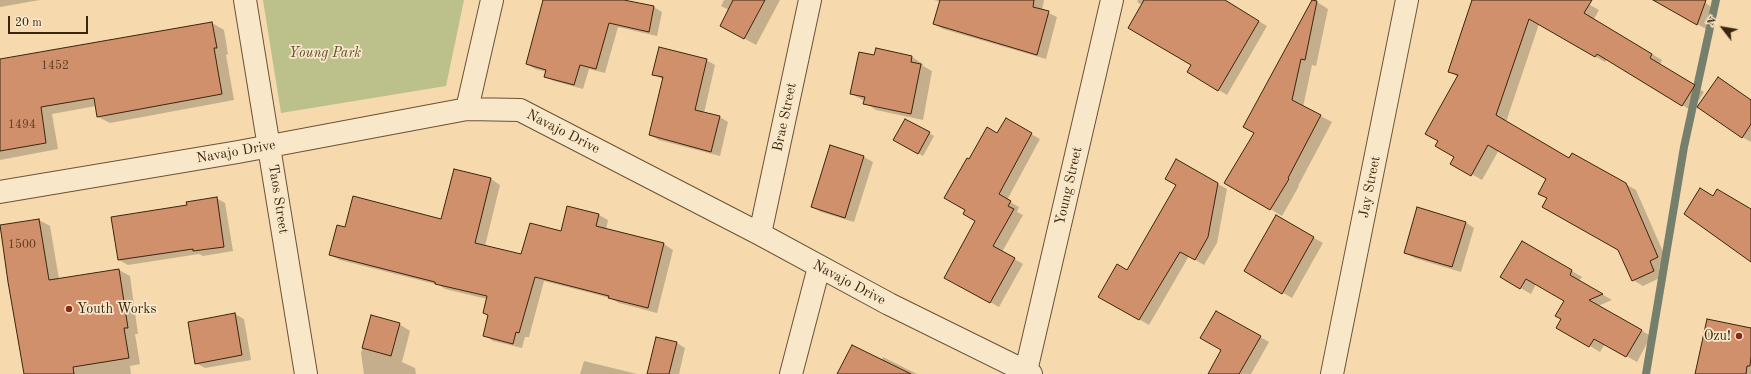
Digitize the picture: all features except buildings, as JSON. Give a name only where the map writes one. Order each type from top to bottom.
[{"type":"street","name":"Taos Street","points":[[245,0],[306,374]]},
{"type":"street","points":[[467,108],[492,0]]},
{"type":"street","name":"Brae Street","points":[[760,234],[810,0]]},
{"type":"street","name":"Young Street","points":[[1029,373],[1112,0]]},
{"type":"street","name":"Jay Street","points":[[1332,374],[1407,0]]},
{"type":"street","name":"Navajo Drive","points":[[0,192],[269,146],[467,108],[520,110],[760,234],[889,304],[1029,373]]},
{"type":"street","points":[[791,374],[819,267]]},
{"type":"green space","name":"Young Park","points":[[263,0],[464,0],[446,86],[281,113]]},
{"type":"waterway","points":[[1646,374],[1684,147],[1716,0]]},
{"type":"place","name":"Youth Works","points":[[69,309]]},
{"type":"place","name":"Ozu!","points":[[1739,336]]}]
